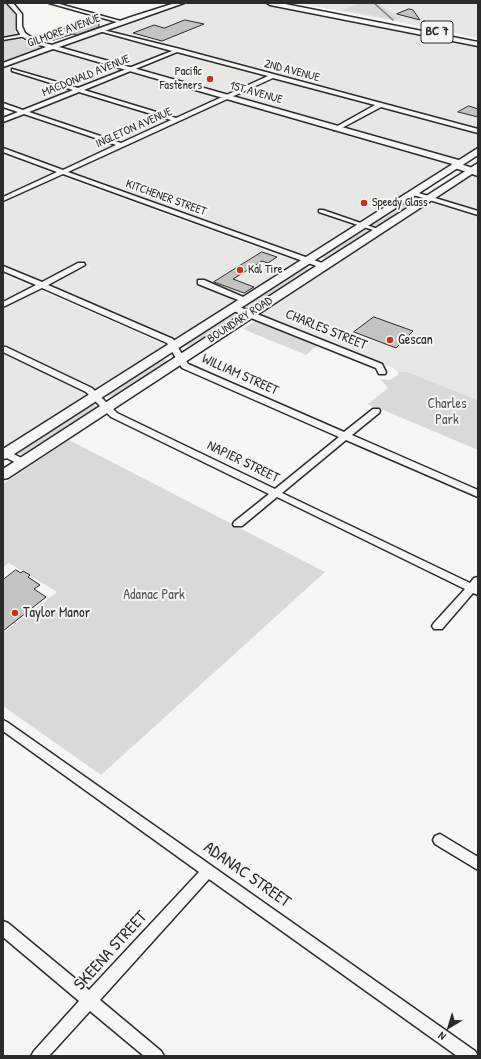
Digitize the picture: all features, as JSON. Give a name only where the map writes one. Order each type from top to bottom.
[{"type":"main road","name":"BC 7","points":[[270,3],[478,44]]},
{"type":"main road","name":"BC 7","points":[[286,3],[478,40]]},
{"type":"main road","name":"BOUNDARY ROAD","points":[[4,453],[173,347],[455,164],[478,151]]},
{"type":"main road","points":[[455,164],[476,169]]},
{"type":"main road","name":"BOUNDARY ROAD","points":[[3,475],[322,266],[476,169]]},
{"type":"street","points":[[3,39],[24,35],[19,29],[20,14],[10,3]]},
{"type":"street","points":[[51,3],[122,22]]},
{"type":"street","name":"GILMORE AVENUE","points":[[3,65],[173,3]]},
{"type":"street","name":"GILMORE AVENUE","points":[[133,18],[181,3]]},
{"type":"street","name":"2ND AVENUE","points":[[101,30],[478,131]]},
{"type":"street","name":"1ST AVENUE","points":[[24,35],[52,47],[455,164]]},
{"type":"street","name":"MACDONALD AVENUE","points":[[3,120],[178,50]]},
{"type":"street","points":[[14,70],[176,120]]},
{"type":"street","name":"INGLETON AVENUE","points":[[3,199],[273,76]]},
{"type":"street","points":[[3,105],[122,145]]},
{"type":"street","points":[[336,129],[380,105]]},
{"type":"street","name":"KITCHENER STREET","points":[[3,150],[322,266]]},
{"type":"street","points":[[412,193],[478,213]]},
{"type":"street","points":[[321,211],[378,230]]},
{"type":"street","points":[[3,305],[81,265]]},
{"type":"street","name":"WILLIAM STREET","points":[[3,268],[170,341],[180,360],[185,366],[478,494]]},
{"type":"street","points":[[201,282],[246,300]]},
{"type":"street","name":"CHARLES STREET","points":[[234,308],[379,366],[382,372]]},
{"type":"street","name":"NAPIER STREET","points":[[3,348],[89,390],[114,415],[275,493],[476,587]]},
{"type":"street","points":[[238,524],[376,411]]},
{"type":"street","points":[[4,453],[22,462]]},
{"type":"street","points":[[438,626],[476,587]]},
{"type":"street","name":"ADANAC STREET","points":[[3,725],[470,1056]]},
{"type":"street","points":[[440,840],[478,864]]},
{"type":"street","name":"SKEENA STREET","points":[[39,1056],[91,1001],[209,870]]},
{"type":"street","points":[[3,928],[156,1056]]},
{"type":"shaded area","points":[[185,3],[261,3],[478,45],[478,129],[108,30]]},
{"type":"shaded area","points":[[298,3],[478,3],[478,38],[447,31]]},
{"type":"shaded area","points":[[100,32],[169,51],[128,66],[62,47]]},
{"type":"shaded area","points":[[48,51],[56,51],[121,70],[78,87],[17,69],[10,69],[10,71],[69,90],[25,108],[3,103],[3,67]]},
{"type":"shaded area","points":[[180,53],[266,77],[227,94],[139,70]]},
{"type":"shaded area","points":[[128,73],[219,98],[175,117],[88,90]]},
{"type":"shaded area","points":[[276,79],[372,106],[338,125],[334,125],[236,97]]},
{"type":"shaded area","points":[[80,93],[168,121],[122,142],[33,112]]},
{"type":"shaded area","points":[[225,101],[231,101],[449,165],[306,255],[73,173],[74,170]]},
{"type":"shaded area","points":[[379,109],[384,109],[478,134],[478,147],[456,160],[345,128]]},
{"type":"shaded area","points":[[25,116],[113,146],[67,168],[61,169],[3,148],[3,122],[13,117]]},
{"type":"shaded area","points":[[3,155],[51,172],[52,174],[3,197]]},
{"type":"shaded area","points":[[473,175],[478,176],[478,212],[438,199],[437,197]]},
{"type":"shaded area","points":[[64,177],[296,262],[180,336],[171,337],[53,286],[55,282],[78,270],[90,267],[79,262],[46,279],[41,280],[3,264],[3,202],[57,178]]},
{"type":"shaded area","points":[[432,203],[478,217],[478,400],[407,372],[398,372],[393,368],[262,315],[263,312],[427,204]]},
{"type":"shaded area","points":[[3,274],[161,343],[162,347],[3,448]]},
{"type":"green space","points":[[3,3],[5,3],[12,11],[16,18],[15,29],[17,35],[3,38]]},
{"type":"green space","points":[[360,3],[378,3],[396,16],[402,17],[395,20],[342,10]]},
{"type":"green space","points":[[19,38],[41,48],[3,63],[3,40]]},
{"type":"green space","points":[[415,197],[419,199],[419,201],[381,226],[372,225],[373,222]]},
{"type":"green space","points":[[361,230],[370,232],[328,259],[320,257]]},
{"type":"green space","points":[[301,268],[307,268],[311,271],[251,309],[246,310],[243,308]]},
{"type":"green space","points":[[233,314],[237,315],[234,320],[210,337],[196,344],[189,346],[183,345],[228,316]]},
{"type":"green space","points":[[255,321],[318,345],[306,355],[243,329]]},
{"type":"green space","points":[[161,360],[171,362],[116,396],[108,396],[106,394],[155,362]]},
{"type":"green space","name":"Charles Park","points":[[398,372],[407,372],[478,400],[478,450],[381,409],[374,408],[368,404],[388,388],[380,379],[390,380],[398,375]]},
{"type":"green space","points":[[92,405],[99,408],[24,456],[17,452],[86,407]]},
{"type":"green space","name":"Adanac Park","points":[[69,440],[325,572],[101,775],[3,706],[3,633],[57,592],[9,563],[3,567],[3,484]]},
{"type":"building","points":[[409,9],[413,10],[420,20],[397,14]]},
{"type":"building","points":[[77,20],[99,20],[99,27],[77,35],[73,34],[54,40],[40,36],[63,28],[71,30]]},
{"type":"building","points":[[185,20],[204,24],[162,41],[133,33],[154,25],[164,28]]},
{"type":"building","points":[[469,106],[478,109],[478,117],[458,112]]},
{"type":"building","name":"Kal Tire","points":[[262,252],[277,257],[268,263],[262,261],[233,279],[254,287],[244,293],[214,282]]},
{"type":"building","name":"Gescan","points":[[374,317],[413,331],[396,348],[354,332]]},
{"type":"building","name":"Taylor Manor","points":[[16,570],[21,573],[23,571],[30,575],[28,577],[40,585],[34,589],[46,597],[3,631],[3,580]]},
{"type":"waterway","points":[[374,3],[393,20]]},
{"type":"place","name":"Pacific Fasteners","points":[[210,79]]},
{"type":"place","name":"Speedy Glass","points":[[364,203]]},
{"type":"place","name":"Kal Tire","points":[[240,270]]},
{"type":"place","name":"Gescan","points":[[390,340]]},
{"type":"place","name":"Taylor Manor","points":[[15,613]]}]
